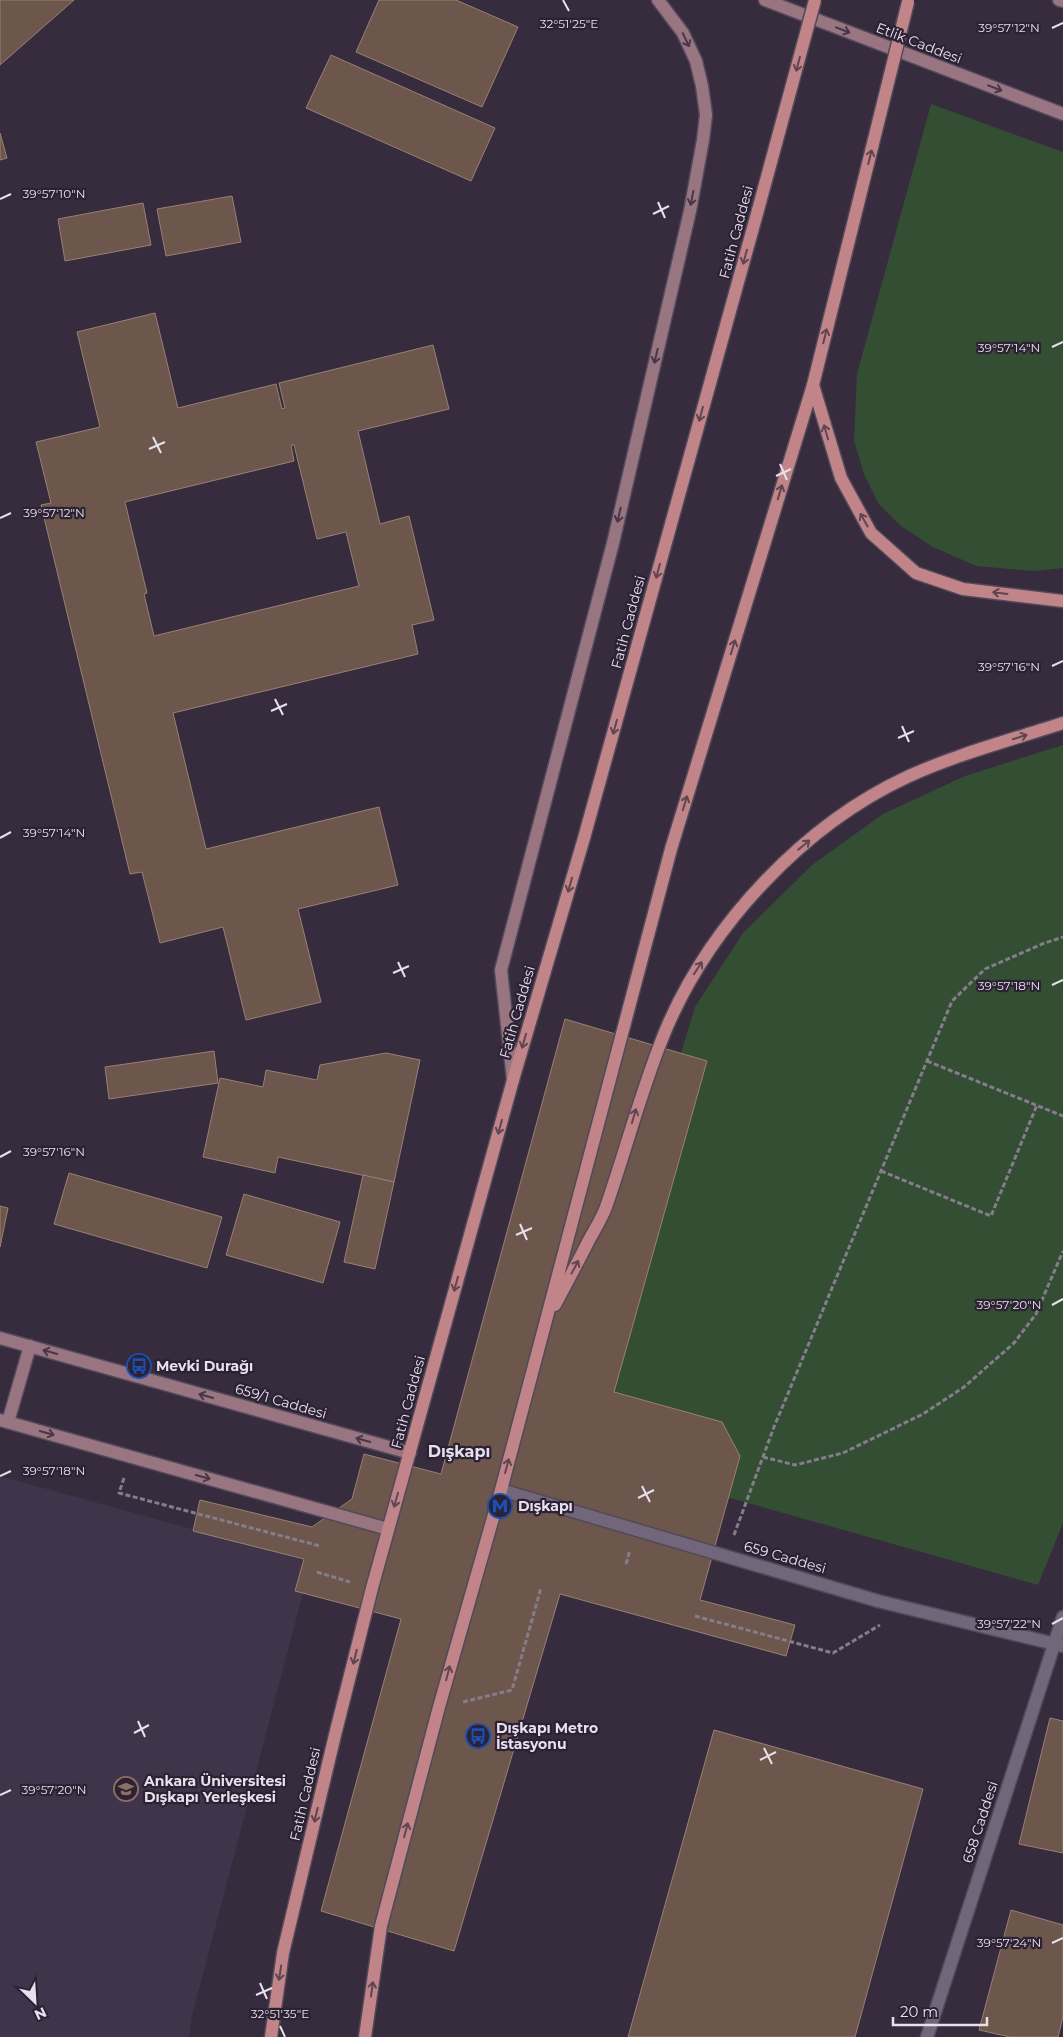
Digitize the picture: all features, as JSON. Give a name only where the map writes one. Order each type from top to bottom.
[{"type":"main road","points":[[513,1080],[501,970],[613,543],[690,211],[703,140],[706,115],[696,61],[683,33],[658,0]]},
{"type":"main road","name":"Etlik Caddesi","points":[[765,0],[1063,114]]},
{"type":"main road","name":"Fatih Caddesi","points":[[271,2037],[283,1953],[334,1735],[372,1588],[513,1080],[584,838],[815,0]]},
{"type":"main road","points":[[1059,0],[1063,1]]},
{"type":"main road","points":[[365,2037],[380,1926],[500,1490],[671,849],[813,385],[908,1]]},
{"type":"main road","points":[[813,385],[841,478],[871,533],[916,573],[963,589],[1063,600]]},
{"type":"main road","points":[[1049,598],[1063,595]]},
{"type":"main road","points":[[544,1326],[606,1209],[638,1105],[667,1027],[696,970],[742,907],[795,852],[834,819],[871,796],[907,777],[941,763],[1063,723]]},
{"type":"main road","name":"659/1 Caddesi","points":[[0,1338],[410,1453]]},
{"type":"main road","points":[[30,1346],[4,1421],[388,1529]]},
{"type":"street","name":"659 Caddesi","points":[[500,1490],[908,1608],[1058,1645]]},
{"type":"street","name":"658 Caddesi","points":[[927,2037],[1058,1645],[1063,1617]]},
{"type":"path","points":[[726,1556],[763,1456],[952,1001],[985,969],[1063,937]]},
{"type":"path","points":[[927,1061],[1063,1116]]},
{"type":"path","points":[[881,1171],[991,1216],[1037,1106]]},
{"type":"path","points":[[763,1456],[795,1465],[843,1453],[923,1414],[964,1387],[1014,1343],[1036,1314],[1063,1251]]},
{"type":"path","points":[[132,1457],[119,1493],[320,1546]]},
{"type":"path","points":[[317,1572],[372,1588]]},
{"type":"path","points":[[439,1707],[512,1690],[541,1588]]},
{"type":"path","points":[[695,1616],[833,1653],[908,1608]]},
{"type":"shaded area","name":"Ankara Üniversitesi Dışkapı Yerleşkesi","points":[[0,1476],[311,1562],[192,2016],[189,2037],[0,2037]]},
{"type":"green space","points":[[931,104],[1063,152],[1063,568],[1033,571],[976,566],[933,547],[901,526],[878,503],[864,474],[854,441],[857,374]]},
{"type":"green space","points":[[1063,745],[1063,1523],[1038,1585],[596,1460],[567,1427],[695,1007],[743,933],[812,865],[883,814],[965,776]]},
{"type":"building","points":[[0,0],[74,0],[0,65]]},
{"type":"building","points":[[379,0],[456,0],[518,27],[482,107],[356,52]]},
{"type":"building","points":[[331,55],[495,128],[471,181],[306,108]]},
{"type":"building","points":[[0,133],[7,158],[0,160]]},
{"type":"building","points":[[232,196],[241,242],[166,256],[157,209]]},
{"type":"building","points":[[143,203],[151,245],[65,261],[58,219]]},
{"type":"building","points":[[155,313],[178,408],[276,384],[282,409],[285,408],[279,383],[433,345],[449,409],[358,431],[380,524],[409,516],[434,620],[412,625],[418,654],[173,713],[206,849],[379,807],[398,885],[298,909],[321,1002],[246,1020],[223,927],[160,943],[142,872],[130,874],[41,505],[51,503],[36,442],[100,427],[77,332]],"holes":[[[291,445],[294,445],[317,539],[346,532],[359,586],[154,636],[144,594],[147,593],[125,502],[294,461]]]},
{"type":"building","points":[[565,1019],[707,1061],[614,1392],[722,1422],[740,1456],[700,1600],[795,1625],[786,1656],[560,1594],[454,1951],[321,1911],[401,1619],[295,1591],[304,1559],[193,1531],[200,1500],[312,1527],[352,1499],[364,1454],[441,1474]]},
{"type":"building","points":[[214,1051],[218,1083],[109,1099],[105,1067]]},
{"type":"building","points":[[386,1053],[420,1060],[394,1182],[278,1157],[275,1173],[203,1157],[220,1078],[263,1087],[266,1070],[317,1080],[320,1065]]},
{"type":"building","points":[[69,1173],[222,1217],[207,1268],[54,1224]]},
{"type":"building","points":[[363,1175],[394,1182],[375,1269],[344,1262]]},
{"type":"building","points":[[244,1194],[340,1222],[323,1283],[226,1255]]},
{"type":"building","points":[[0,1206],[8,1208],[0,1247]]},
{"type":"building","points":[[1050,1718],[1063,1721],[1063,1853],[1019,1844]]},
{"type":"building","points":[[714,1730],[923,1789],[855,2037],[628,2037]]},
{"type":"building","points":[[1011,1910],[1063,1925],[1063,2017],[1058,2037],[1010,2037],[979,2030]]},
{"type":"place","name":"Mevki Durağı","points":[[139,1366]]},
{"type":"place","name":"Dışkapı","points":[[500,1506]]},
{"type":"place","name":"Dışkapı Metro İstasyonu","points":[[478,1736]]},
{"type":"place","name":"Ankara Üniversitesi Dışkapı Yerleşkesi","points":[[126,1789]]},
{"type":"district","name":"Dışkapı","points":[[459,1451]]}]
